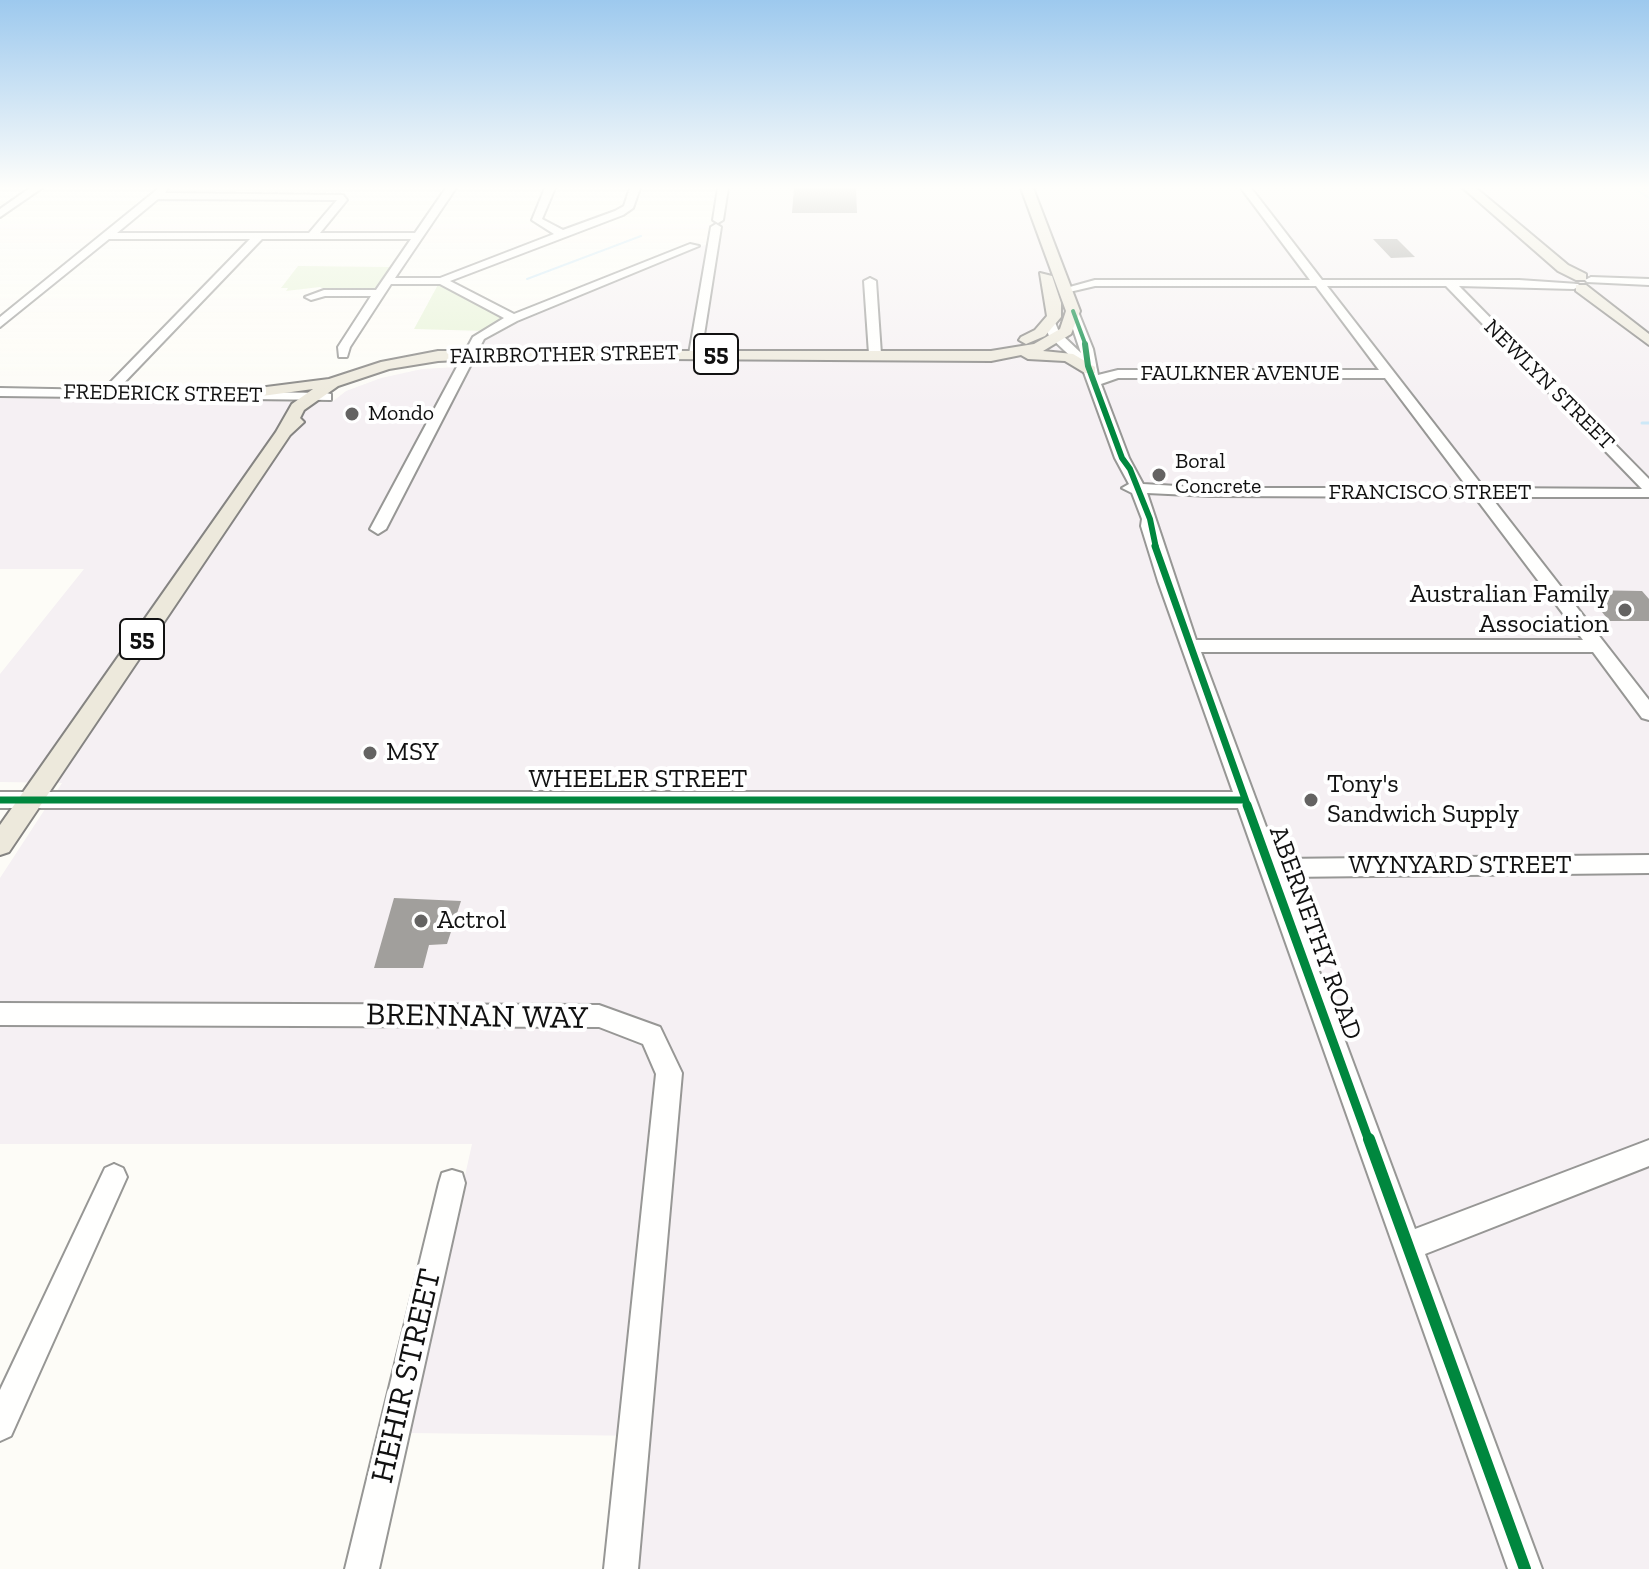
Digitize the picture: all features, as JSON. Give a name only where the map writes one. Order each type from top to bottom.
[{"type":"main road","name":"ABERNETHY ROAD","points":[[1048,261],[1073,311]]},
{"type":"main road","name":"ABERNETHY ROAD","points":[[1050,323],[1059,287],[1051,261]]},
{"type":"main road","points":[[1556,261],[1649,341]]},
{"type":"main road","points":[[1058,338],[1070,325],[1073,311]]},
{"type":"main road","name":"FAIRBROTHER STREET","points":[[965,354],[1021,343],[1040,333],[1050,323]]},
{"type":"main road","name":"FAIRBROTHER STREET","points":[[318,397],[339,380],[414,359],[467,355],[1006,355],[1038,348],[1058,338]]},
{"type":"main road","name":"55","points":[[0,845],[287,426],[318,397],[382,373],[467,355]]},
{"type":"main road","points":[[1006,355],[1068,357],[1091,373]]},
{"type":"main road","points":[[236,395],[339,380]]},
{"type":"main road","points":[[236,395],[286,408],[287,426]]},
{"type":"street","points":[[0,323],[74,261]]},
{"type":"street","points":[[108,392],[235,261]]},
{"type":"street","points":[[343,354],[344,347],[400,261]]},
{"type":"street","points":[[442,281],[488,261]]},
{"type":"street","points":[[378,529],[479,337],[513,318],[656,261]]},
{"type":"street","points":[[695,354],[711,261]]},
{"type":"street","points":[[1303,261],[1649,713]]},
{"type":"street","points":[[387,281],[442,281],[513,318]]},
{"type":"street","points":[[870,281],[875,354]]},
{"type":"street","points":[[1059,287],[1095,283],[1649,282]]},
{"type":"street","name":"NEWLYN STREET","points":[[1449,283],[1649,490]]},
{"type":"street","points":[[318,293],[379,293]]},
{"type":"street","name":"ABERNETHY ROAD","points":[[1073,311],[1087,349],[1091,373],[1122,458],[1120,469],[1135,493],[1149,526],[1189,646],[1525,1569]]},
{"type":"street","name":"ABERNETHY ROAD","points":[[1050,323],[1058,338],[1091,373]]},
{"type":"street","name":"FAULKNER AVENUE","points":[[1091,373],[1104,376],[1388,374]]},
{"type":"street","name":"FREDERICK STREET","points":[[0,392],[318,397]]},
{"type":"street","name":"FRANCISCO STREET","points":[[1135,493],[1196,496],[1211,492],[1649,490]]},
{"type":"street","points":[[1189,646],[1599,646]]},
{"type":"street","name":"WHEELER STREET","points":[[0,800],[1245,800]]},
{"type":"street","name":"WYNYARD STREET","points":[[1270,868],[1649,864]]},
{"type":"street","name":"BRENNAN WAY","points":[[0,1014],[599,1016],[651,1035],[669,1073],[621,1569]]},
{"type":"street","points":[[1408,1246],[1649,1153]]},
{"type":"street","points":[[0,1425],[114,1177]]},
{"type":"street","name":"HEHIR STREET","points":[[362,1569],[452,1183]]},
{"type":"shaded area","points":[[665,261],[1649,261],[1649,1569],[635,1569],[647,1436],[408,1433],[472,1144],[0,1144],[0,878],[62,783],[0,782],[0,674],[84,569],[0,569],[0,397],[332,402],[346,391],[381,378],[422,369],[475,366],[484,338],[516,321]]},
{"type":"green space","points":[[298,266],[390,267],[375,289],[367,292],[328,291],[320,287],[286,291],[288,288],[281,288]]},
{"type":"green space","points":[[440,281],[513,318],[486,331],[414,329]]},
{"type":"building","name":"Australian Family Association","points":[[1585,590],[1642,591],[1649,599],[1649,621],[1609,621]]},
{"type":"building","name":"Actrol","points":[[394,898],[461,901],[447,944],[429,945],[423,968],[374,968]]},
{"type":"waterway","points":[[527,279],[574,261]]},
{"type":"waterway","points":[[1642,423],[1649,423]]},
{"type":"cycle path","points":[[1073,311],[1087,349],[1088,366],[1094,383],[1122,458],[1130,469],[1150,519],[1149,526],[1166,581],[1525,1569]]},
{"type":"cycle path","points":[[0,800],[1245,800]]},
{"type":"place","name":"Mondo","points":[[352,414]]},
{"type":"place","name":"Boral Concrete","points":[[1159,475]]},
{"type":"place","name":"Australian Family Association","points":[[1625,610]]},
{"type":"place","name":"MSY","points":[[370,753]]},
{"type":"place","name":"Tony's Sandwich Supply","points":[[1311,800]]},
{"type":"place","name":"Actrol","points":[[421,921]]}]
